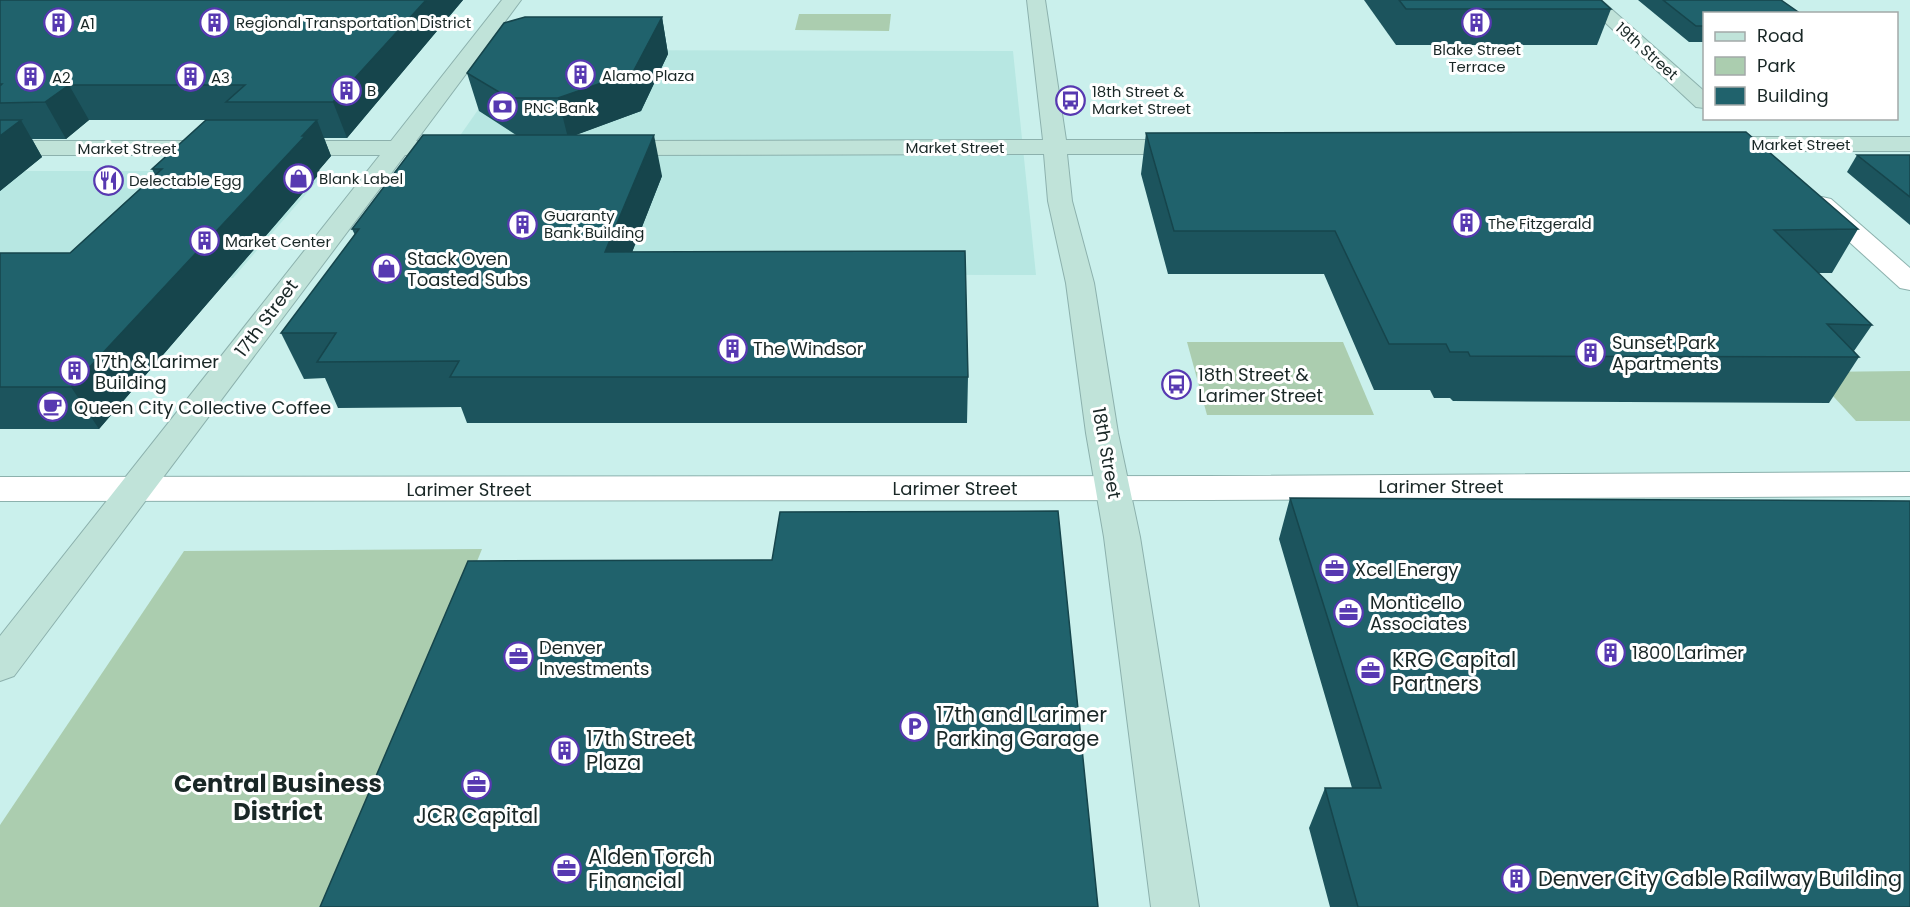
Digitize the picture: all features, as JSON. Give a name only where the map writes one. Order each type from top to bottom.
[{"type":"main road","name":"17th Street","points":[[0,665],[512,0]]},
{"type":"main road","name":"18th Street","points":[[1036,0],[1042,58],[1056,147],[1060,201],[1080,282],[1102,433],[1113,487],[1175,907]]},
{"type":"main road","name":"19th Street","points":[[1590,0],[1703,101]]},
{"type":"main road","points":[[1727,122],[1753,144]]},
{"type":"main road","name":"Market Street","points":[[1695,144],[1910,144]]},
{"type":"main road","name":"Market Street","points":[[594,148],[1205,147]]},
{"type":"main road","name":"Market Street","points":[[0,148],[477,148]]},
{"type":"street","points":[[1753,144],[1779,166]]},
{"type":"street","points":[[1805,189],[1910,282]]},
{"type":"street","name":"Larimer Street","points":[[0,489],[1910,484]]},
{"type":"shaded area","points":[[520,50],[1013,51],[1036,275],[363,274]]},
{"type":"shaded area","points":[[0,171],[326,171],[233,278],[0,277]]},
{"type":"green space","points":[[799,14],[891,14],[889,31],[795,30]]},
{"type":"green space","points":[[1187,342],[1343,342],[1374,415],[1207,415]]},
{"type":"green space","points":[[1910,371],[1910,421],[1856,421],[1811,372]]},
{"type":"green space","points":[[482,549],[337,907],[0,907],[0,825],[184,551]]},
{"type":"building","points":[[0,0],[426,0],[333,102],[226,102],[245,85],[69,85],[45,102],[0,103],[2,84],[0,84]]},
{"type":"building","points":[[1399,0],[1601,0],[1611,9],[1406,9]]},
{"type":"building","points":[[1663,0],[1781,0],[1798,12],[1703,12],[1703,26],[1696,26]]},
{"type":"building","points":[[525,17],[662,17],[633,72],[558,98],[509,98],[467,73],[504,23]]},
{"type":"building","points":[[0,120],[21,120],[0,136]]},
{"type":"building","points":[[206,120],[317,120],[302,136],[305,136],[71,387],[0,387],[0,253],[70,253],[162,169],[152,169]]},
{"type":"building","points":[[1746,132],[1858,229],[1774,230],[1872,325],[1827,324],[1859,357],[1470,356],[1468,352],[1450,352],[1446,344],[1389,344],[1335,231],[1174,231],[1146,133]]},
{"type":"building","points":[[423,135],[654,135],[605,252],[965,251],[968,377],[450,377],[459,361],[317,362],[336,333],[281,333],[359,229],[352,229]]},
{"type":"building","points":[[1857,155],[1910,155],[1910,197]]},
{"type":"building","points":[[1290,498],[1910,501],[1910,907],[1358,907],[1325,788],[1381,788]]},
{"type":"building","points":[[1058,511],[1098,907],[320,907],[468,561],[772,560],[780,512]]},
{"type":"place","name":"Regional Transportation District","points":[[215,22]]},
{"type":"place","name":"Blake Street Terrace","points":[[1477,22]]},
{"type":"place","name":"A1","points":[[59,23]]},
{"type":"place","name":"Alamo Plaza","points":[[581,75]]},
{"type":"place","name":"A2","points":[[31,77]]},
{"type":"place","name":"A3","points":[[190,77]]},
{"type":"place","name":"B","points":[[346,90]]},
{"type":"place","name":"18th Street & Market Street","points":[[1071,100]]},
{"type":"place","name":"PNC Bank","points":[[503,107]]},
{"type":"place","name":"Blank Label","points":[[298,178]]},
{"type":"place","name":"Delectable Egg","points":[[108,180]]},
{"type":"place","name":"The Fitzgerald","points":[[1467,223]]},
{"type":"place","name":"Guaranty Bank Building","points":[[523,224]]},
{"type":"place","name":"Market Center","points":[[204,241]]},
{"type":"place","name":"Stack Oven Toasted Subs","points":[[386,268]]},
{"type":"place","name":"The Windsor","points":[[732,348]]},
{"type":"place","name":"Sunset Park Apartments","points":[[1591,352]]},
{"type":"place","name":"17th & Larimer Building","points":[[74,371]]},
{"type":"place","name":"18th Street & Larimer Street","points":[[1177,384]]},
{"type":"place","name":"Queen City Collective Coffee","points":[[53,407]]},
{"type":"place","name":"Xcel Energy","points":[[1334,569]]},
{"type":"place","name":"Monticello Associates","points":[[1349,612]]},
{"type":"place","name":"1800 Larimer","points":[[1611,652]]},
{"type":"place","name":"Denver Investments","points":[[518,657]]},
{"type":"place","name":"KRG Capital Partners","points":[[1371,671]]},
{"type":"place","name":"17th and Larimer Parking Garage","points":[[915,726]]},
{"type":"place","name":"17th Street Plaza","points":[[565,750]]},
{"type":"place","name":"JCR Capital","points":[[477,784]]},
{"type":"place","name":"Alden Torch Financial","points":[[567,868]]},
{"type":"place","name":"Denver City Cable Railway Building","points":[[1517,878]]},
{"type":"district","name":"Central Business District","points":[[278,797]]}]
